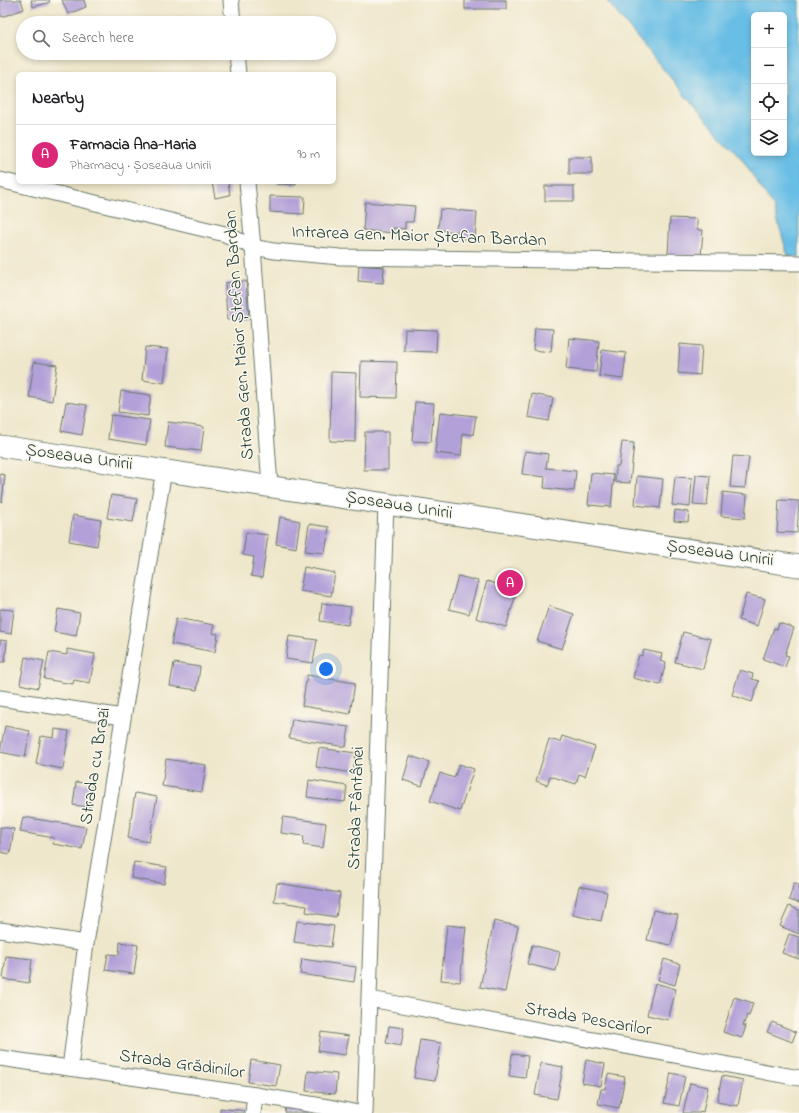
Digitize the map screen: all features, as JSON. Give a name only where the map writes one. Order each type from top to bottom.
[{"type":"main road","name":"Șoseaua Unirii","points":[[0,446],[799,566]]},
{"type":"street","points":[[231,0],[232,16]]},
{"type":"street","points":[[237,60],[238,72]]},
{"type":"street","name":"Intrarea Gen. Maior Ștefan Bardan","points":[[0,180],[16,184]]},
{"type":"street","name":"Intrarea Gen. Maior Ștefan Bardan","points":[[17,184],[225,234],[253,247],[274,251],[340,257],[799,263]]},
{"type":"street","name":"Strada Gen. Maior Ștefan Bardan","points":[[247,184],[270,486]]},
{"type":"street","name":"Strada cu Brazi","points":[[70,1068],[86,943],[164,470]]},
{"type":"street","name":"Strada Fântânei","points":[[365,1113],[386,504]]},
{"type":"street","points":[[0,698],[123,717]]},
{"type":"street","points":[[0,930],[86,943]]},
{"type":"street","name":"Strada Pescarilor","points":[[370,999],[799,1078]]},
{"type":"street","name":"Strada Grădinilor","points":[[0,1058],[255,1095],[358,1113]]},
{"type":"street","points":[[252,1113],[255,1095]]},
{"type":"water","points":[[606,0],[799,0],[799,257],[788,256],[774,208],[742,159],[688,99]]},
{"type":"building","points":[[0,0],[21,0],[24,9],[2,17],[0,13]]},
{"type":"building","points":[[31,0],[49,0],[50,2],[33,7]]},
{"type":"building","points":[[62,0],[84,0],[86,7],[68,14]]},
{"type":"building","points":[[465,0],[506,0],[506,9],[465,9]]},
{"type":"building","points":[[569,157],[592,157],[592,174],[569,174]]},
{"type":"building","points":[[212,184],[228,184],[230,195],[215,198]]},
{"type":"building","points":[[545,186],[574,186],[574,201],[545,201]]},
{"type":"building","points":[[270,196],[305,197],[304,214],[270,212]]},
{"type":"building","points":[[365,202],[415,206],[413,222],[405,222],[405,229],[393,228],[393,233],[363,230]]},
{"type":"building","points":[[440,209],[477,212],[475,239],[458,238],[459,232],[438,230]]},
{"type":"building","points":[[670,218],[697,219],[697,230],[703,230],[701,256],[668,255]]},
{"type":"building","points":[[359,265],[384,267],[383,283],[358,281]]},
{"type":"building","points":[[246,281],[249,319],[227,320],[225,283]]},
{"type":"building","points":[[535,328],[553,329],[551,352],[533,350]]},
{"type":"building","points":[[405,329],[437,330],[436,352],[404,351]]},
{"type":"building","points":[[569,338],[599,341],[596,372],[566,369]]},
{"type":"building","points":[[680,344],[702,346],[700,375],[678,373]]},
{"type":"building","points":[[145,347],[168,349],[164,383],[142,380]]},
{"type":"building","points":[[602,350],[626,353],[623,379],[599,376]]},
{"type":"building","points":[[361,361],[397,362],[396,398],[360,397]]},
{"type":"building","points":[[34,362],[57,365],[52,401],[29,397]]},
{"type":"building","points":[[331,372],[356,373],[355,442],[330,441]]},
{"type":"building","points":[[121,391],[151,395],[148,416],[118,412]]},
{"type":"building","points":[[532,394],[553,398],[549,421],[528,417]]},
{"type":"building","points":[[66,402],[87,405],[82,435],[61,431]]},
{"type":"building","points":[[415,402],[434,403],[431,442],[412,441]]},
{"type":"building","points":[[440,412],[476,416],[473,435],[463,433],[461,456],[435,453]]},
{"type":"building","points":[[111,415],[150,420],[146,445],[108,439]]},
{"type":"building","points":[[168,422],[204,427],[201,451],[165,447]]},
{"type":"building","points":[[365,432],[388,432],[388,470],[364,470]]},
{"type":"building","points":[[622,442],[634,443],[630,483],[615,482],[616,466],[619,466]]},
{"type":"building","points":[[525,451],[548,454],[546,468],[576,471],[574,491],[544,488],[545,477],[522,474]]},
{"type":"building","points":[[733,456],[749,457],[745,488],[730,487]]},
{"type":"building","points":[[591,473],[614,475],[611,507],[588,505]]},
{"type":"building","points":[[0,474],[5,475],[2,502],[0,501]]},
{"type":"building","points":[[696,475],[710,476],[707,506],[693,505]]},
{"type":"building","points":[[637,476],[663,479],[660,508],[635,505]]},
{"type":"building","points":[[675,477],[692,478],[690,507],[672,505]]},
{"type":"building","points":[[723,492],[747,495],[745,518],[721,516]]},
{"type":"building","points":[[111,495],[137,499],[133,522],[107,518]]},
{"type":"building","points":[[779,500],[799,501],[797,533],[777,532]]},
{"type":"building","points":[[675,510],[689,512],[688,522],[674,521]]},
{"type":"building","points":[[73,515],[101,520],[97,546],[69,541]]},
{"type":"building","points":[[280,517],[300,521],[296,548],[276,544]]},
{"type":"building","points":[[309,524],[329,527],[325,553],[305,551]]},
{"type":"building","points":[[246,532],[268,535],[262,578],[251,576],[254,557],[243,555]]},
{"type":"building","points":[[304,567],[335,573],[331,596],[300,591]]},
{"type":"building","points":[[458,576],[478,581],[469,614],[449,609]]},
{"type":"building","points":[[487,581],[517,591],[506,627],[476,618]]},
{"type":"building","points":[[746,594],[765,599],[757,626],[739,620]]},
{"type":"building","points":[[322,603],[351,607],[348,625],[320,621]]},
{"type":"building","points":[[549,606],[574,614],[562,649],[537,641]]},
{"type":"building","points":[[0,609],[14,610],[11,634],[0,632]]},
{"type":"building","points":[[58,609],[80,613],[76,636],[54,632]]},
{"type":"building","points":[[176,618],[214,625],[212,633],[218,634],[215,652],[171,644]]},
{"type":"building","points":[[779,623],[794,628],[785,655],[789,656],[785,667],[763,659],[774,628],[777,629]]},
{"type":"building","points":[[683,632],[711,639],[703,669],[675,662]]},
{"type":"building","points":[[289,636],[317,640],[313,663],[286,659]]},
{"type":"building","points":[[0,640],[7,641],[5,662],[0,662]]},
{"type":"building","points":[[67,649],[95,654],[90,683],[74,680],[73,684],[44,679],[49,652],[67,655]]},
{"type":"building","points":[[644,650],[662,654],[660,661],[666,663],[660,685],[633,678],[639,655],[642,656]]},
{"type":"building","points":[[25,657],[44,661],[38,688],[20,684]]},
{"type":"building","points":[[174,663],[200,667],[197,690],[170,686]]},
{"type":"building","points":[[740,670],[753,674],[752,679],[759,681],[752,702],[732,695]]},
{"type":"building","points":[[307,675],[355,683],[350,714],[302,706]]},
{"type":"building","points":[[292,719],[349,727],[346,747],[289,738]]},
{"type":"building","points":[[5,726],[30,731],[25,757],[0,752]]},
{"type":"building","points":[[55,729],[69,731],[63,769],[36,764],[41,736],[54,738]]},
{"type":"building","points":[[562,736],[595,747],[585,776],[579,774],[576,784],[550,776],[547,785],[536,781],[549,739],[560,742]]},
{"type":"building","points":[[319,748],[356,753],[353,773],[316,767]]},
{"type":"building","points":[[410,756],[429,762],[422,786],[403,780]]},
{"type":"building","points":[[166,759],[206,765],[202,792],[162,786]]},
{"type":"building","points":[[459,764],[474,769],[460,811],[430,801],[440,773],[454,778]]},
{"type":"building","points":[[309,780],[347,786],[345,802],[307,797]]},
{"type":"building","points":[[76,782],[92,784],[89,807],[73,805]]},
{"type":"building","points":[[135,793],[157,797],[149,842],[128,838]]},
{"type":"building","points":[[23,817],[86,827],[82,849],[53,844],[54,838],[20,832]]},
{"type":"building","points":[[283,817],[326,823],[323,848],[303,845],[304,836],[281,833]]},
{"type":"building","points":[[0,827],[14,829],[10,854],[0,852]]},
{"type":"building","points":[[134,862],[167,867],[164,884],[131,878]]},
{"type":"building","points":[[277,883],[340,893],[336,917],[306,912],[307,906],[274,901]]},
{"type":"building","points":[[794,883],[799,884],[799,903],[789,900]]},
{"type":"building","points":[[579,886],[607,892],[601,921],[573,915]]},
{"type":"building","points":[[789,906],[799,910],[799,934],[780,926]]},
{"type":"building","points":[[653,910],[678,915],[671,945],[647,940]]},
{"type":"building","points":[[297,921],[334,926],[331,947],[294,942]]},
{"type":"building","points":[[494,921],[518,926],[505,992],[480,987]]},
{"type":"building","points":[[447,925],[466,927],[460,982],[441,980]]},
{"type":"building","points":[[789,934],[799,937],[799,959],[782,953]]},
{"type":"building","points":[[120,942],[138,945],[134,974],[105,970],[108,954],[119,955]]},
{"type":"building","points":[[532,945],[560,952],[556,971],[527,964]]},
{"type":"building","points":[[6,956],[32,959],[29,983],[3,979]]},
{"type":"building","points":[[302,959],[356,967],[354,982],[300,974]]},
{"type":"building","points":[[664,959],[680,964],[675,985],[658,980]]},
{"type":"building","points":[[655,983],[676,989],[668,1020],[647,1015]]},
{"type":"building","points":[[734,997],[753,1003],[749,1016],[747,1015],[743,1026],[746,1026],[742,1038],[723,1032]]},
{"type":"building","points":[[772,1022],[796,1032],[792,1042],[767,1032]]},
{"type":"building","points":[[389,1026],[404,1028],[401,1046],[386,1043]]},
{"type":"building","points":[[321,1032],[349,1036],[345,1055],[318,1051]]},
{"type":"building","points":[[420,1040],[441,1043],[435,1081],[414,1078]]},
{"type":"building","points":[[512,1054],[528,1056],[525,1078],[509,1076]]},
{"type":"building","points":[[251,1060],[280,1065],[276,1086],[248,1082]]},
{"type":"building","points":[[586,1060],[605,1064],[601,1086],[582,1083]]},
{"type":"building","points":[[541,1063],[563,1067],[557,1099],[535,1095]]},
{"type":"building","points":[[308,1071],[337,1074],[335,1094],[306,1091]]},
{"type":"building","points":[[671,1073],[685,1076],[679,1106],[664,1103]]},
{"type":"building","points":[[608,1074],[625,1077],[619,1108],[598,1104],[601,1089],[605,1089]]},
{"type":"building","points":[[722,1076],[743,1080],[738,1106],[717,1102]]},
{"type":"building","points":[[690,1083],[708,1087],[703,1112],[683,1113]]},
{"type":"building","points":[[220,1108],[244,1111],[243,1113],[220,1113]]},
{"type":"building","points":[[286,1108],[309,1111],[308,1113],[285,1113]]},
{"type":"place","name":"Farmacia Ana-Maria","points":[[510,583]]}]
